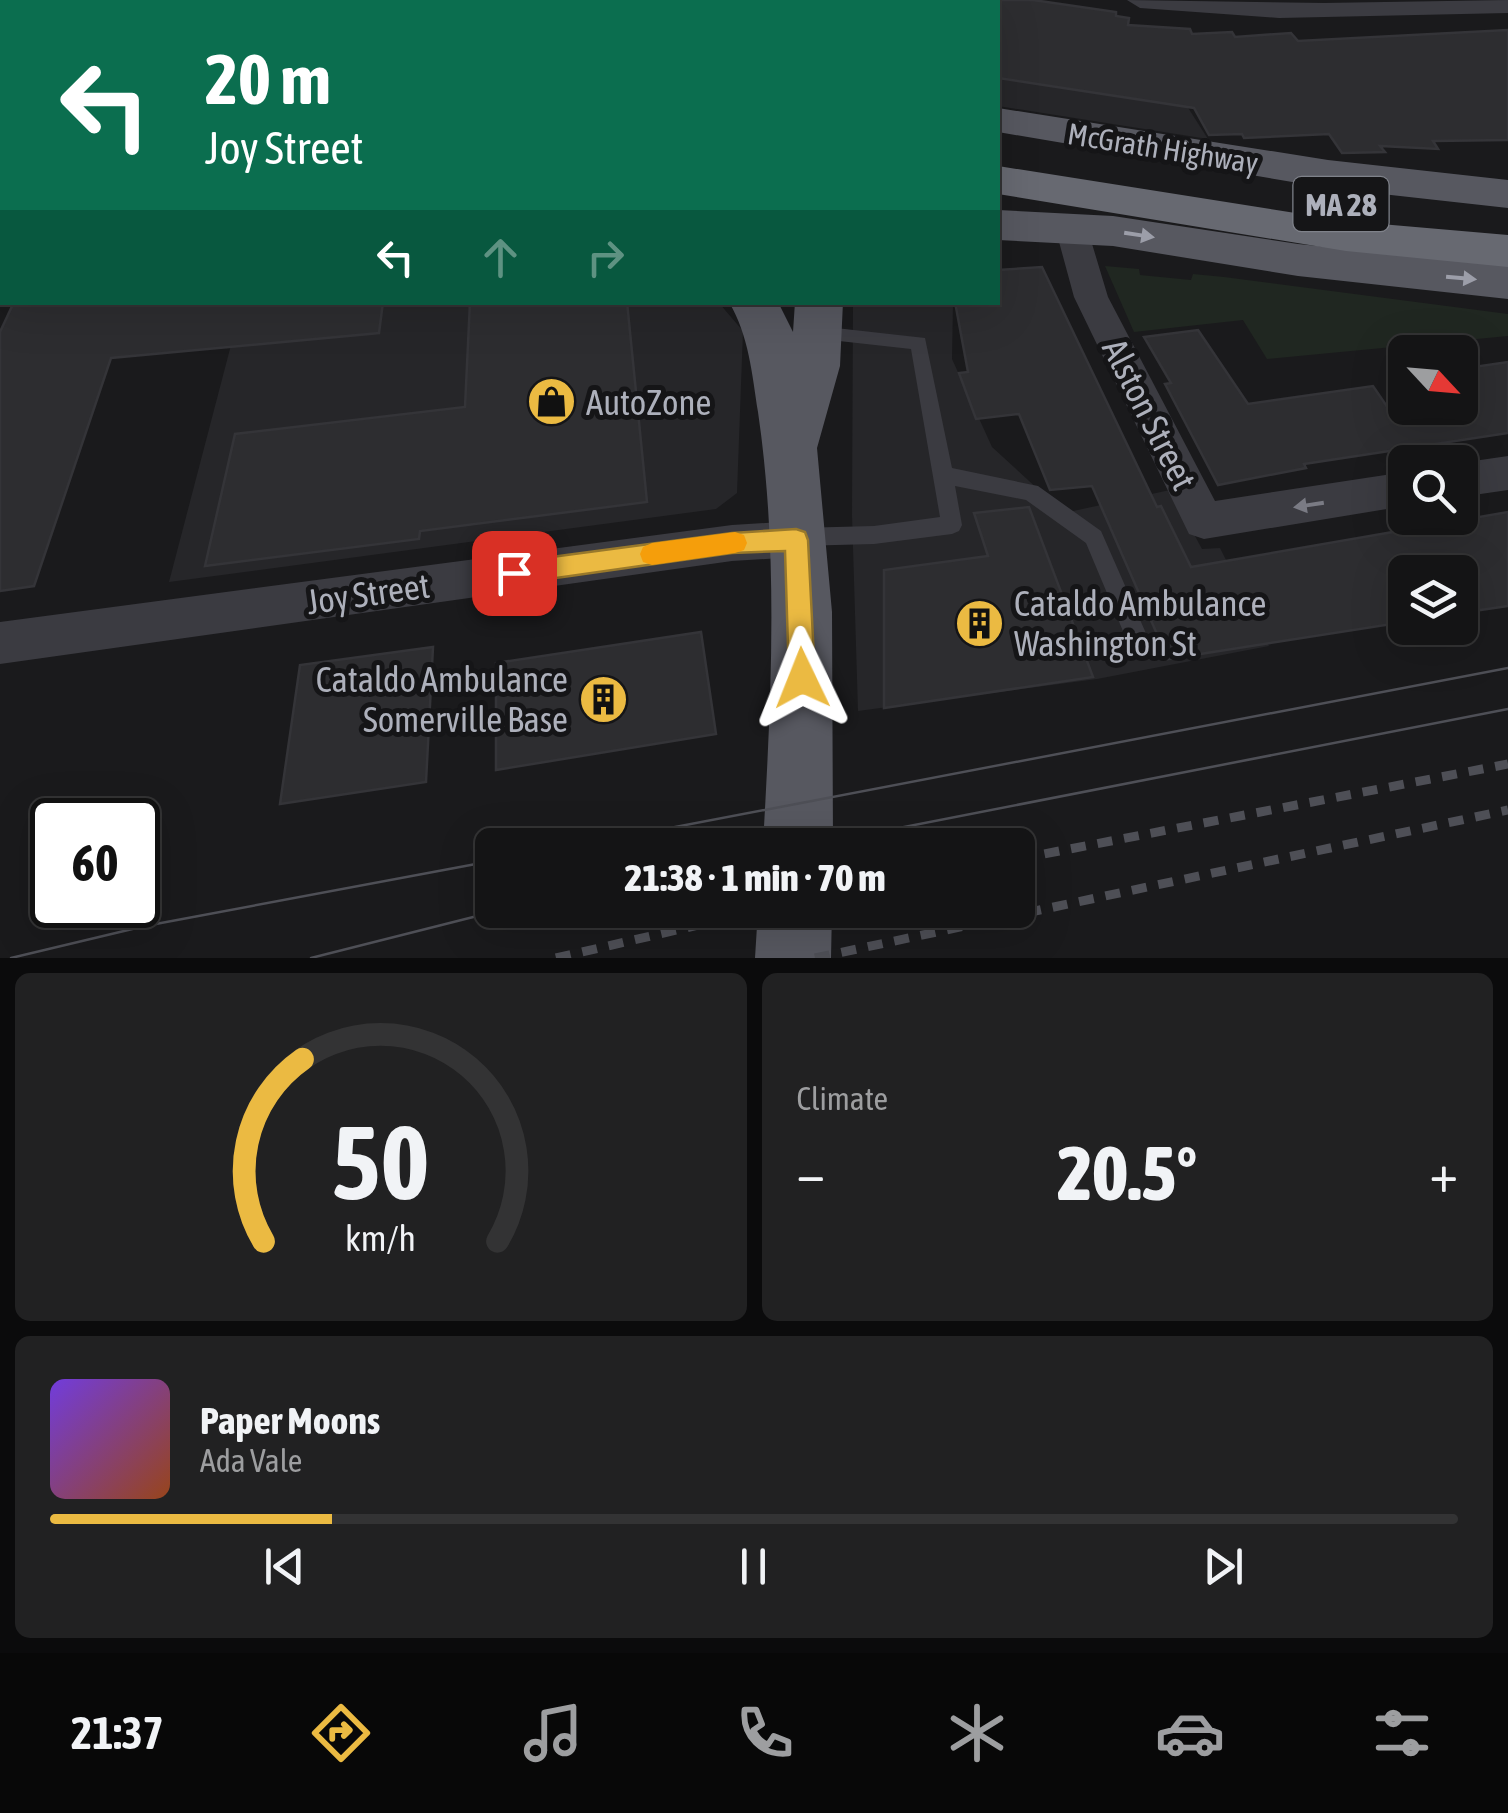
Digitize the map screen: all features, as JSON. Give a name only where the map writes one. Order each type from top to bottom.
[{"type":"highway","name":"McGrath Highway","points":[[1000,136],[1182,194],[1346,236],[1508,252]]},
{"type":"highway","name":"McGrath Highway","points":[[1000,180],[1508,220]]},
{"type":"main road","name":"McGrath Highway","points":[[1000,136],[1038,132],[1084,135],[1328,174],[1508,194]]},
{"type":"main road","points":[[1000,204],[1037,226],[1508,282]]},
{"type":"main road","points":[[754,305],[768,332],[792,447],[802,712],[799,828]]},
{"type":"main road","points":[[792,447],[815,366],[818,318]]},
{"type":"main road","points":[[793,958],[794,928]]},
{"type":"street","points":[[1140,0],[1344,12],[1508,6]]},
{"type":"street","name":"Alston Street","points":[[1037,226],[1091,297],[1204,521],[1388,492]]},
{"type":"street","points":[[1478,477],[1508,473]]},
{"type":"street","name":"Joy Street","points":[[0,643],[796,538]]},
{"type":"lane","points":[[796,538],[874,535],[952,525],[919,343],[818,318]]},
{"type":"lane","points":[[943,475],[1031,492],[1094,537],[1142,647]]},
{"type":"shaded area","points":[[1000,35],[1157,59],[1208,139],[1000,106]]},
{"type":"shaded area","points":[[1105,266],[1139,269],[1140,275],[1191,280],[1193,274],[1224,277],[1508,314],[1508,336],[1478,339],[1478,335],[1388,335],[1388,347],[1267,359],[1243,320],[1134,332]]},
{"type":"shaded area","points":[[241,305],[721,305],[743,331],[737,493],[716,509],[169,582]]},
{"type":"shaded area","points":[[853,305],[953,305],[952,359],[992,447],[1064,513],[1170,490],[1202,549],[1220,548],[1269,646],[1097,679],[858,711],[852,515]]},
{"type":"building","points":[[1000,0],[1033,0],[1116,12],[1116,16],[1129,18],[1128,25],[1190,29],[1192,34],[1232,32],[1235,37],[1291,33],[1298,41],[1508,30],[1508,140],[1433,141],[1438,149],[1380,146],[1385,152],[1342,153],[1329,134],[1244,138],[1242,134],[1209,135],[1194,108],[1000,78]]},
{"type":"building","points":[[1042,267],[1157,507],[1161,506],[1191,567],[1388,533],[1478,535],[1478,517],[1508,512],[1508,606],[1478,610],[1478,555],[1388,555],[1388,625],[1168,659],[1092,486],[1050,490],[1019,414],[976,419],[959,373],[968,372],[956,305],[1000,305],[1000,270]]},
{"type":"building","points":[[13,305],[383,305],[379,333],[111,358],[34,586],[0,591],[0,332]]},
{"type":"building","points":[[470,305],[627,305],[647,502],[420,531],[419,539],[205,566],[235,434],[465,407]]},
{"type":"building","points":[[1198,330],[1248,404],[1373,386],[1388,408],[1388,425],[1478,425],[1478,366],[1508,362],[1508,433],[1429,445],[1388,445],[1388,451],[1304,464],[1306,468],[1218,485],[1165,384],[1171,383],[1144,337]]},
{"type":"building","name":"Cataldo Ambulance Washington St","points":[[1029,507],[1093,677],[884,708],[884,570],[988,556],[974,513]]},
{"type":"building","name":"Cataldo Ambulance Somerville Base","points":[[701,632],[716,734],[496,770],[496,663]]},
{"type":"building","points":[[433,647],[426,782],[280,804],[300,665]]},
{"type":"tram line","points":[[670,828],[1508,668]]},
{"type":"tram line","points":[[899,828],[1508,709]]},
{"type":"tram line","points":[[11,958],[145,926],[475,864]]},
{"type":"tram line","points":[[311,958],[475,917]]},
{"type":"railway","points":[[1035,856],[1508,764]]},
{"type":"railway","points":[[815,958],[1508,810]]},
{"type":"railway","points":[[556,958],[685,928]]},
{"type":"slow traffic","points":[[652,554],[735,543]]},
{"type":"place","name":"AutoZone","points":[[551,402]]},
{"type":"place","name":"Cataldo Ambulance Washington St","points":[[979,623]]},
{"type":"place","name":"Cataldo Ambulance Somerville Base","points":[[603,699]]},
{"type":"route","points":[[514,573],[732,543],[796,540],[802,678]]}]
